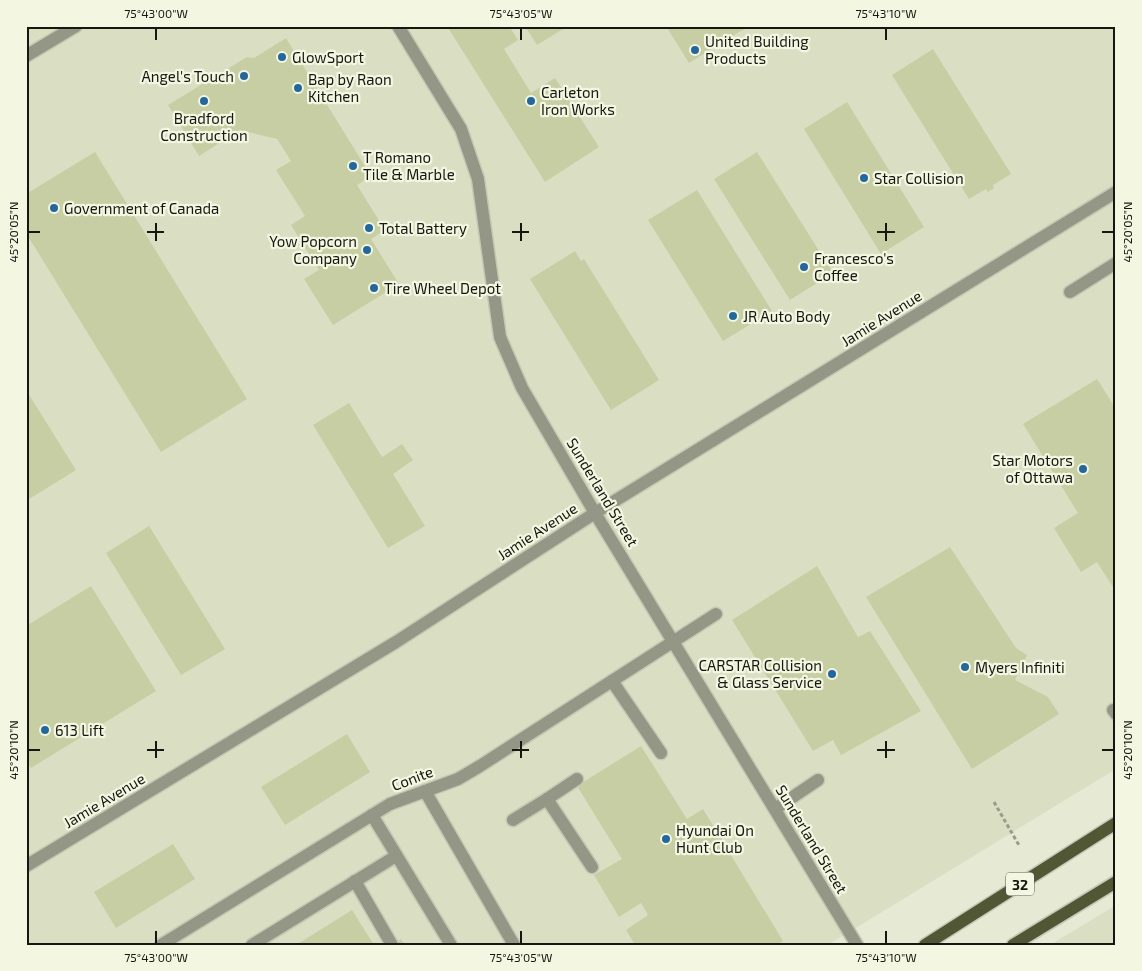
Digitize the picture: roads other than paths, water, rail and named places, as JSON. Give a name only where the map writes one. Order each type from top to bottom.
[{"type":"main road","name":"32","points":[[925,945],[1116,823]]},
{"type":"main road","points":[[1013,945],[1116,882]]},
{"type":"street","points":[[26,56],[76,26]]},
{"type":"street","name":"Sunderland Street","points":[[398,26],[461,129],[478,178],[500,337],[522,388],[595,513],[857,945]]},
{"type":"street","name":"Jamie Avenue","points":[[26,866],[396,642],[595,513],[1116,192]]},
{"type":"street","points":[[1070,292],[1116,263]]},
{"type":"street","name":"Conite","points":[[161,945],[390,804],[458,779],[480,766],[716,614]]},
{"type":"street","points":[[612,681],[661,753]]},
{"type":"street","points":[[514,820],[577,780]]},
{"type":"street","points":[[775,809],[818,780]]},
{"type":"street","points":[[425,791],[514,945]]},
{"type":"street","points":[[547,799],[592,868]]},
{"type":"street","points":[[372,815],[451,945]]},
{"type":"street","points":[[252,945],[396,856]]},
{"type":"street","points":[[355,881],[392,945]]},
{"type":"place","name":"United Building Products","points":[[695,50]]},
{"type":"place","name":"GlowSport","points":[[282,57]]},
{"type":"place","name":"Angel's Touch","points":[[244,76]]},
{"type":"place","name":"Bap by Raon Kitchen","points":[[298,88]]},
{"type":"place","name":"Bradford Construction","points":[[204,101]]},
{"type":"place","name":"Carleton Iron Works","points":[[531,101]]},
{"type":"place","name":"T Romano Tile & Marble","points":[[353,166]]},
{"type":"place","name":"Star Collision","points":[[864,178]]},
{"type":"place","name":"Government of Canada","points":[[54,208]]},
{"type":"place","name":"Total Battery","points":[[369,228]]},
{"type":"place","name":"Yow Popcorn Company","points":[[367,250]]},
{"type":"place","name":"Francesco's Coffee","points":[[804,267]]},
{"type":"place","name":"Tire Wheel Depot","points":[[374,288]]},
{"type":"place","name":"JR Auto Body","points":[[733,316]]},
{"type":"place","name":"Star Motors of Ottawa","points":[[1083,469]]},
{"type":"place","name":"Myers Infiniti","points":[[965,667]]},
{"type":"place","name":"CARSTAR Collision & Glass Service","points":[[832,674]]},
{"type":"place","name":"613 Lift","points":[[45,730]]},
{"type":"place","name":"Hyundai On Hunt Club","points":[[666,839]]}]
